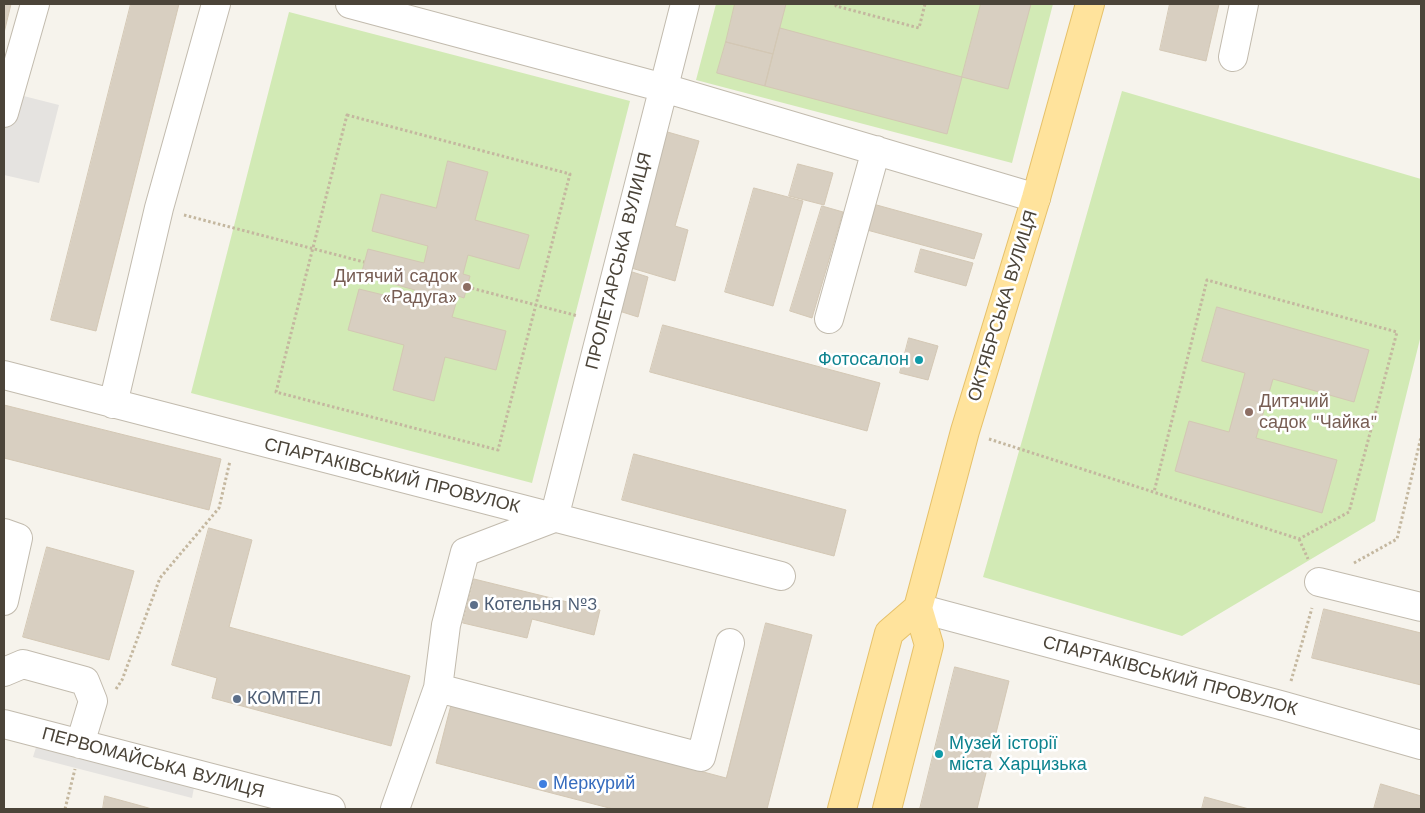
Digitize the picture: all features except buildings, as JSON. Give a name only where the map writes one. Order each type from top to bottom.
[{"type":"main road","name":"ОКТЯБРСЬКА ВУЛИЦЯ","points":[[918,608],[964,431],[1036,198],[1090,4]]},
{"type":"main road","points":[[842,809],[888,633],[918,608],[929,645],[887,809]]},
{"type":"street","points":[[4,113],[35,4]]},
{"type":"street","points":[[113,404],[159,208],[216,4]]},
{"type":"street","points":[[350,4],[664,88],[1036,198]]},
{"type":"street","name":"ПРОЛЕТАРСЬКА ВУЛИЦЯ","points":[[554,518],[685,4]]},
{"type":"street","points":[[1233,57],[1244,4]]},
{"type":"street","points":[[829,319],[876,150]]},
{"type":"street","name":"СПАРТАКІВСЬКИЙ ПРОВУЛОК","points":[[4,376],[781,576]]},
{"type":"street","points":[[395,809],[438,688],[446,625],[465,552],[554,518]]},
{"type":"street","points":[[4,533],[18,538],[4,602]]},
{"type":"street","points":[[1319,582],[1421,608]]},
{"type":"street","name":"СПАРТАКІВСЬКИЙ ПРОВУЛОК","points":[[918,608],[1274,703],[1421,745]]},
{"type":"street","points":[[438,688],[701,757],[730,643]]},
{"type":"street","points":[[4,672],[23,664],[85,681],[93,701],[80,744]]},
{"type":"street","name":"ПЕРВОМАЙСЬКА ВУЛИЦЯ","points":[[4,724],[330,809]]},
{"type":"path","points":[[836,4],[836,6],[919,28],[925,4]]},
{"type":"path","points":[[347,115],[570,174],[536,305],[498,450],[276,392],[347,115]]},
{"type":"path","points":[[159,208],[364,262]]},
{"type":"path","points":[[964,431],[1299,539],[1349,512],[1397,332],[1207,280],[1154,492]]},
{"type":"path","points":[[467,287],[603,323]]},
{"type":"path","points":[[112,696],[122,680],[160,578],[219,508],[236,436]]},
{"type":"path","points":[[65,809],[80,744]]},
{"type":"green space","points":[[716,4],[1053,4],[1012,163],[696,80]]},
{"type":"green space","points":[[289,12],[630,101],[532,483],[191,393]]},
{"type":"green space","points":[[1122,91],[1421,179],[1421,335],[1375,521],[1182,636],[983,577]]},
{"type":"shaded area","points":[[4,91],[59,105],[39,183],[4,175]]},
{"type":"shaded area","points":[[38,741],[195,782],[192,798],[33,757]]},
{"type":"place","name":"Дитячий садок «Радуга»","points":[[467,287]]},
{"type":"place","name":"Фотосалон","points":[[919,360]]},
{"type":"place","name":"Дитячий садок \"Чайка\"","points":[[1249,412]]},
{"type":"place","name":"Котельня №3","points":[[474,605]]},
{"type":"place","name":"КОМТЕЛ","points":[[237,699]]},
{"type":"place","name":"Музей історії міста Харцизька","points":[[939,754]]},
{"type":"place","name":"Меркурий","points":[[543,784]]}]
